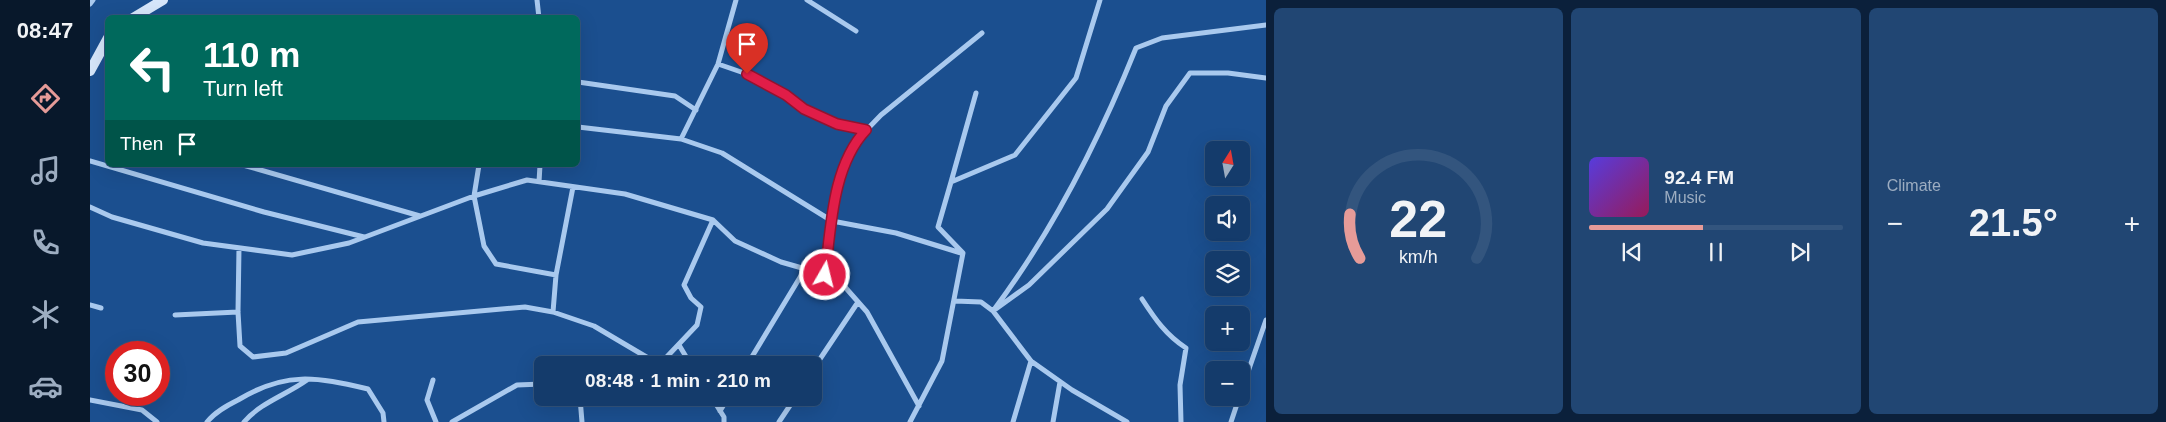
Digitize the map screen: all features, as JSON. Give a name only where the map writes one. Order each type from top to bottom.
[{"type":"street","points":[[90,4],[93,0]]},
{"type":"street","points":[[537,0],[539,15]]},
{"type":"street","points":[[682,139],[718,64],[736,0]]},
{"type":"street","points":[[807,0],[856,31]]},
{"type":"street","points":[[951,182],[1015,155],[1076,78],[1100,0]]},
{"type":"street","points":[[138,15],[161,1]]},
{"type":"street","points":[[993,311],[1019,276],[1064,200],[1136,48],[1162,38],[1266,25]]},
{"type":"street","points":[[825,275],[835,195],[854,143],[881,115],[982,34]]},
{"type":"street","points":[[90,71],[105,44]]},
{"type":"street","points":[[718,64],[747,74],[786,95],[804,109],[837,124],[866,130]]},
{"type":"street","points":[[993,311],[1029,285],[1108,209],[1148,152],[1166,106],[1190,72],[1228,73],[1266,78]]},
{"type":"street","points":[[580,82],[675,96],[696,110]]},
{"type":"street","points":[[962,254],[938,227],[976,93]]},
{"type":"street","points":[[580,127],[682,139],[722,154],[832,221],[896,233],[962,254]]},
{"type":"street","points":[[90,160],[105,164]]},
{"type":"street","points":[[113,167],[264,212],[365,237]]},
{"type":"street","points":[[250,167],[421,216]]},
{"type":"street","points":[[479,167],[474,196],[484,246],[496,264],[556,275]]},
{"type":"street","points":[[539,182],[540,167]]},
{"type":"street","points":[[90,207],[112,217],[203,243],[292,255],[349,243],[474,196],[528,180],[625,194],[713,220],[735,241],[781,262],[837,278],[867,312],[919,406]]},
{"type":"street","points":[[553,312],[556,275],[573,187]]},
{"type":"street","points":[[668,356],[697,325],[701,307],[690,298],[684,285],[713,220]]},
{"type":"street","points":[[239,248],[238,312],[240,346],[254,357],[286,353],[358,322],[525,307],[553,312],[594,326],[645,356]]},
{"type":"street","points":[[910,422],[942,361],[955,300],[962,254]]},
{"type":"street","points":[[753,356],[805,269]]},
{"type":"street","points":[[1142,299],[1159,324],[1172,338],[1186,348],[1180,386],[1181,422]]},
{"type":"street","points":[[955,300],[982,302],[993,311],[1031,361],[1060,382],[1127,422]]},
{"type":"street","points":[[822,356],[858,302]]},
{"type":"street","points":[[90,304],[101,308]]},
{"type":"street","points":[[175,315],[238,312]]},
{"type":"street","points":[[1250,367],[1266,323]]},
{"type":"street","points":[[678,345],[685,356]]},
{"type":"street","points":[[1013,422],[1031,361]]},
{"type":"street","points":[[207,422],[214,414],[257,388],[288,379],[322,379],[368,388],[383,413],[384,422]]},
{"type":"street","points":[[244,422],[254,410],[290,392],[308,379]]},
{"type":"street","points":[[433,380],[427,400],[436,422]]},
{"type":"street","points":[[1053,422],[1060,382]]},
{"type":"street","points":[[452,422],[517,385],[534,384]]},
{"type":"street","points":[[90,400],[142,410],[157,422]]},
{"type":"street","points":[[581,406],[582,422]]},
{"type":"street","points":[[717,406],[724,417],[724,422]]},
{"type":"street","points":[[720,411],[723,406]]},
{"type":"street","points":[[779,422],[790,406]]},
{"type":"street","points":[[1231,422],[1236,406]]},
{"type":"route","points":[[747,74],[786,95],[804,109],[837,124],[866,130],[854,143],[835,195],[825,275]]}]
